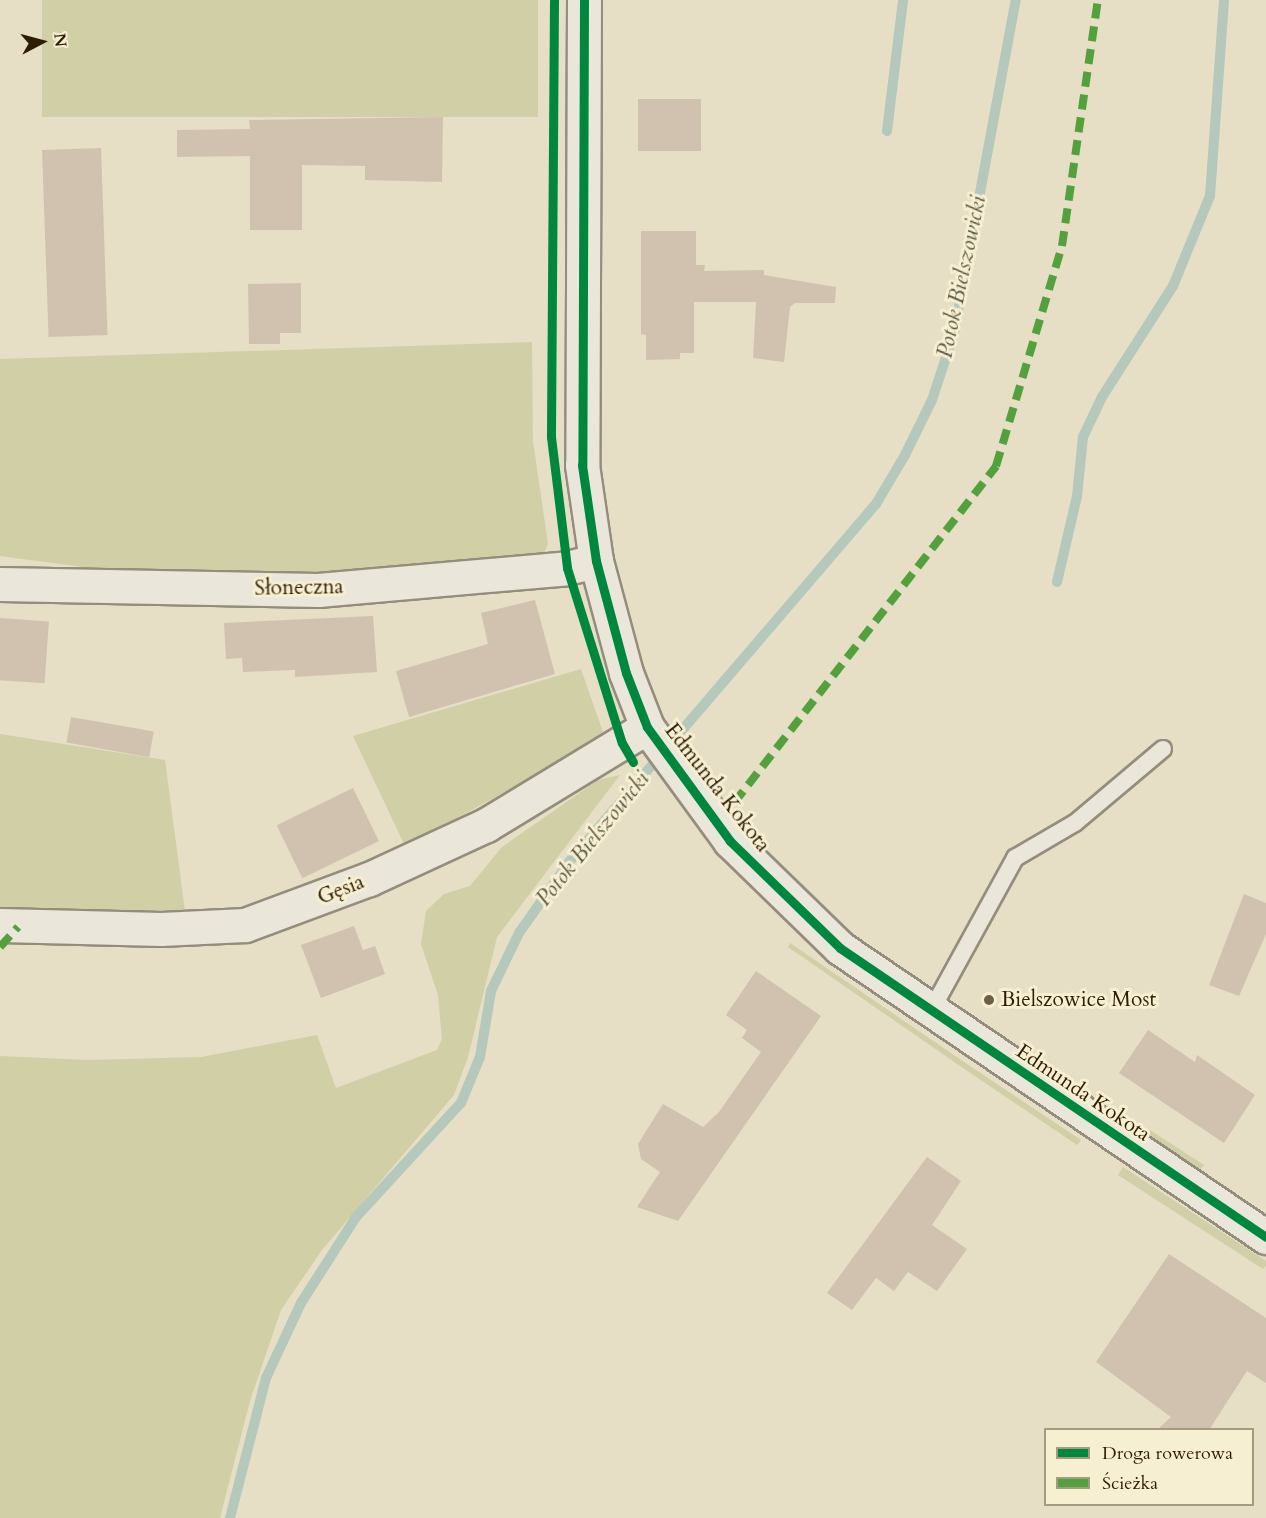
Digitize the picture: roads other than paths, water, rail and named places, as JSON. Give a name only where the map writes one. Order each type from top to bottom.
[{"type":"street","name":"Edmunda Kokota","points":[[584,0],[582,465],[596,561],[626,673],[650,731],[730,841],[786,899],[840,948],[1266,1236]]},
{"type":"street","name":"Słoneczna","points":[[0,584],[318,590],[567,568],[596,561]]},
{"type":"street","name":"Gęsia","points":[[0,925],[161,929],[245,925],[369,879],[486,825],[650,731]]},
{"type":"lane","points":[[931,1011],[1015,858],[1075,824],[1163,749]]},
{"type":"waterway","points":[[887,131],[903,0]]},
{"type":"waterway","name":"Potok Bielszowicki","points":[[230,1518],[266,1378],[301,1303],[356,1217],[461,1103],[480,1057],[491,991],[519,933],[569,862],[876,504],[905,455],[932,400],[954,333],[1016,0]]},
{"type":"waterway","points":[[1057,582],[1077,496],[1083,437],[1102,397],[1173,286],[1210,196],[1224,0]]},
{"type":"place","name":"Bielszowice Most","points":[[989,1000]]}]
